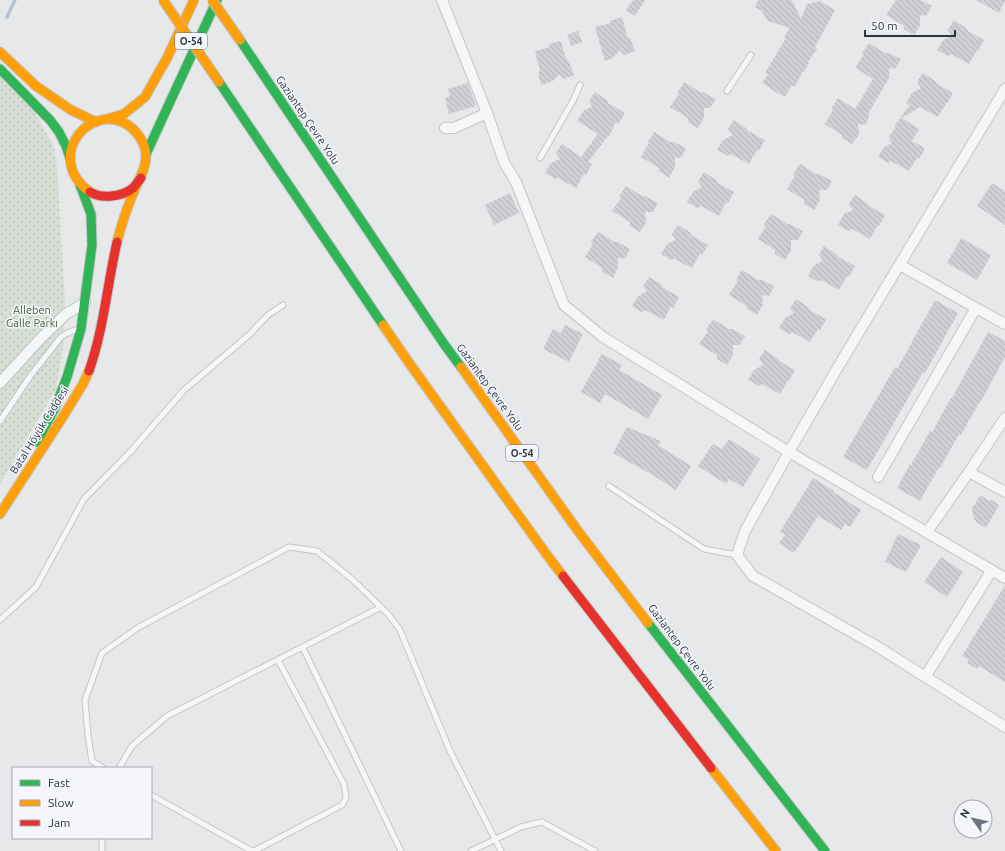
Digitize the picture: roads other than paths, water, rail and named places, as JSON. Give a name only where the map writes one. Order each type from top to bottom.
[{"type":"main road","name":"O-54","points":[[163,0],[412,366],[547,555],[776,851]]},
{"type":"main road","name":"Batal Höyük Caddesi","points":[[140,178],[132,188],[122,194],[111,197],[100,196],[89,192],[80,185],[73,176],[70,164],[70,153],[73,142],[80,132],[90,124],[124,114],[145,97],[167,58],[194,0]]},
{"type":"main road","name":"Gaziantep Çevre Yolu","points":[[212,0],[444,344],[574,525],[825,851]]},
{"type":"main road","name":"Batal Höyük Caddesi","points":[[6,505],[88,376],[101,330],[112,266],[128,206],[145,167],[146,154],[217,0]]},
{"type":"main road","points":[[0,52],[36,86],[71,110],[99,121],[114,120],[126,124],[136,132],[143,142],[146,154]]},
{"type":"main road","points":[[0,69],[50,120],[59,132],[70,158]]},
{"type":"main road","name":"Batal Höyük Caddesi","points":[[6,505],[54,410],[67,377],[81,329],[92,246],[91,214],[80,185]]},
{"type":"main road","points":[[0,514],[6,505]]},
{"type":"street","points":[[442,0],[487,113],[504,162],[516,182],[564,306],[603,337],[789,452],[1005,578]]},
{"type":"street","points":[[1005,89],[789,452],[745,531],[737,555],[753,576],[878,647],[1005,727]]},
{"type":"street","points":[[446,128],[454,128],[487,113]]},
{"type":"street","points":[[900,265],[1005,324]]},
{"type":"street","points":[[0,383],[41,338],[66,314],[85,303]]},
{"type":"street","points":[[878,477],[976,308]]},
{"type":"street","points":[[927,532],[1005,418]]},
{"type":"street","points":[[969,472],[1005,492]]},
{"type":"street","points":[[925,677],[992,570]]},
{"type":"lane","points":[[727,91],[751,55]]},
{"type":"lane","points":[[540,158],[574,99],[580,85]]},
{"type":"lane","points":[[0,620],[36,587],[84,499],[131,451],[184,390],[250,335],[268,315],[283,305]]},
{"type":"lane","points":[[0,421],[31,375],[61,337],[72,330],[81,329]]},
{"type":"lane","points":[[609,486],[704,549],[737,555]]},
{"type":"lane","points":[[101,767],[92,761],[85,700],[102,653],[138,627],[289,547],[317,551],[353,580],[388,614],[400,630],[450,751],[501,851]]},
{"type":"lane","points":[[120,767],[132,746],[167,716],[381,607]]},
{"type":"lane","points":[[303,648],[401,851]]},
{"type":"lane","points":[[152,796],[253,851],[342,805],[346,798],[344,784],[278,660]]},
{"type":"lane","points":[[471,851],[522,827],[542,822],[595,851]]},
{"type":"lane","points":[[102,839],[102,851]]},
{"type":"waterway","points":[[7,17],[15,0]]},
{"type":"park label","name":"Alleben Galle Parkı","points":[[32,316]]}]
